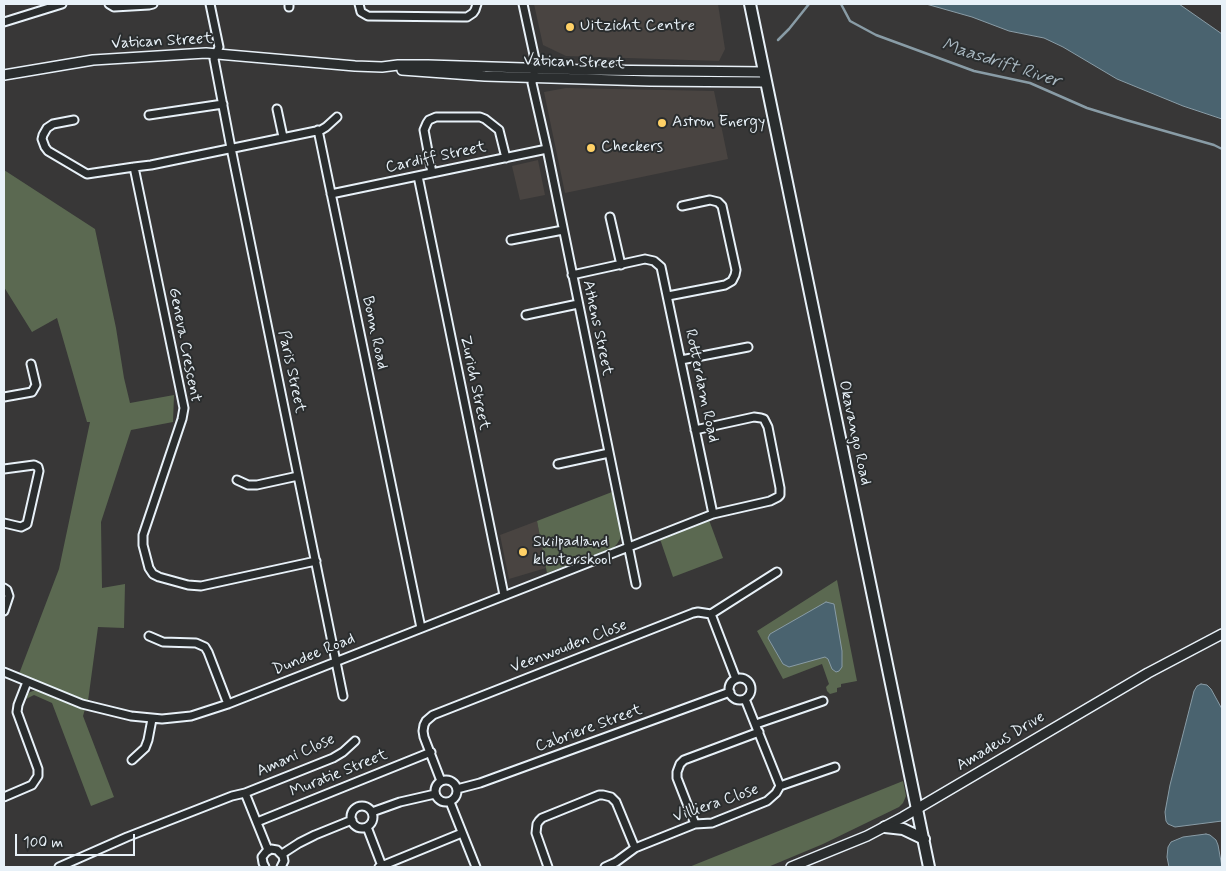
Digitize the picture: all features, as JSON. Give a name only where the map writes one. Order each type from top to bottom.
[{"type":"main road","name":"Okavango Road","points":[[750,4],[930,867]]},
{"type":"main road","points":[[885,827],[903,829],[924,839]]},
{"type":"street","points":[[4,22],[62,4]]},
{"type":"street","points":[[108,4],[114,8],[153,4]]},
{"type":"street","name":"Paris Street","points":[[210,4],[219,47],[214,59],[231,148],[343,696]]},
{"type":"street","points":[[359,4],[361,12],[368,16],[463,17],[473,13],[477,4]]},
{"type":"street","name":"Athens Street","points":[[523,4],[536,64],[532,83],[636,584]]},
{"type":"street","name":"Vatican Street","points":[[4,75],[93,60],[206,52],[316,63],[382,67],[420,65],[534,73],[764,77]]},
{"type":"street","points":[[149,115],[223,104]]},
{"type":"street","points":[[277,110],[283,137]]},
{"type":"street","points":[[74,120],[53,124],[46,128],[42,139],[48,150],[87,174],[151,164],[318,130],[326,127],[337,117]]},
{"type":"street","points":[[432,173],[424,130],[427,123],[436,117],[480,118],[487,120],[499,130],[506,158]]},
{"type":"street","name":"Bonn Road","points":[[318,130],[421,628]]},
{"type":"street","name":"Cardiff Street","points":[[331,194],[547,149]]},
{"type":"street","name":"Geneva Crescent","points":[[134,166],[184,408],[182,420],[143,535],[148,568],[159,577],[188,585],[201,586],[316,561]]},
{"type":"street","name":"Zurich Street","points":[[418,176],[504,595]]},
{"type":"street","points":[[668,296],[725,285],[732,281],[736,275],[722,206],[710,200],[682,206]]},
{"type":"street","points":[[610,217],[621,264]]},
{"type":"street","points":[[511,240],[564,230]]},
{"type":"street","name":"Rotterdam Road","points":[[572,275],[648,259],[657,262],[662,270],[713,514]]},
{"type":"street","points":[[526,315],[578,304]]},
{"type":"street","points":[[681,360],[748,347]]},
{"type":"street","points":[[4,398],[32,392],[36,385],[32,364]]},
{"type":"street","points":[[628,547],[713,514],[773,500],[780,495],[768,427],[764,419],[754,417],[696,430]]},
{"type":"street","points":[[558,464],[609,453]]},
{"type":"street","points":[[4,470],[34,465],[38,467],[39,472],[27,524],[21,527],[4,523]]},
{"type":"street","points":[[238,480],[248,485],[257,485],[298,476]]},
{"type":"street","name":"Dundee Road","points":[[4,672],[88,706],[152,719],[172,719],[191,716],[228,704],[628,547]]},
{"type":"street","name":"Veenwouden Close","points":[[441,781],[423,732],[426,721],[433,716],[698,612],[711,614],[777,572]]},
{"type":"street","points":[[4,588],[9,593],[4,611]]},
{"type":"street","points":[[711,614],[736,679]]},
{"type":"street","name":"Amadeus Drive","points":[[791,867],[885,827],[1148,673],[1222,634]]},
{"type":"street","points":[[148,636],[164,642],[196,643],[205,647],[228,704]]},
{"type":"street","points":[[736,679],[746,679],[750,684],[751,692],[745,699],[736,699],[730,692],[731,684],[736,679]]},
{"type":"street","points":[[4,797],[32,785],[38,776],[38,768],[17,712],[27,682]]},
{"type":"street","name":"Cabriere Street","points":[[457,789],[480,783],[730,692]]},
{"type":"street","points":[[745,699],[780,786]]},
{"type":"street","points":[[695,824],[677,778],[680,764],[684,760],[823,701]]},
{"type":"street","points":[[132,760],[145,748],[152,719]]},
{"type":"street","name":"Amani Close","points":[[58,867],[67,866],[127,837],[332,758],[343,752],[355,741]]},
{"type":"street","name":"Muratie Street","points":[[257,822],[431,752]]},
{"type":"street","name":"Villiera Close","points":[[605,867],[616,862],[635,848],[695,824],[712,823],[767,801],[776,793],[780,786],[835,767]]},
{"type":"street","points":[[448,780],[456,786],[455,798],[450,802],[442,802],[435,794],[436,787],[441,781],[448,780]]},
{"type":"street","points":[[245,793],[268,850]]},
{"type":"street","points":[[372,812],[400,802],[435,794]]},
{"type":"street","points":[[548,867],[536,833],[539,821],[542,818],[599,795],[612,797],[616,802],[635,848]]},
{"type":"street","points":[[450,802],[476,867]]},
{"type":"street","points":[[357,807],[368,807],[372,812],[372,820],[366,826],[358,827],[352,820],[352,812],[357,807]]},
{"type":"street","points":[[282,854],[315,835],[352,820]]},
{"type":"street","points":[[366,826],[380,867],[462,833]]},
{"type":"street","points":[[264,867],[262,857],[268,850],[277,850],[282,854],[284,861],[281,867]]},
{"type":"shaded area","points":[[534,4],[718,4],[725,49],[719,61],[566,56],[543,45]]},
{"type":"shaded area","points":[[566,88],[714,91],[728,159],[565,193],[544,92]]},
{"type":"shaded area","points":[[538,160],[545,195],[520,200],[512,166]]},
{"type":"shaded area","name":"Skilpadland kleuterskool","points":[[537,521],[546,568],[509,579],[500,535]]},
{"type":"green space","points":[[4,170],[95,229],[130,403],[174,395],[173,422],[131,430],[101,522],[102,588],[125,584],[124,628],[98,627],[88,701],[19,674],[59,569],[90,422],[87,422],[57,318],[32,332],[4,287]]},
{"type":"green space","points":[[612,492],[621,533],[617,544],[613,548],[547,573],[537,521]]},
{"type":"green space","points":[[709,520],[723,558],[673,577],[660,539]]},
{"type":"green space","points":[[837,580],[857,681],[841,684],[841,687],[837,688],[837,692],[830,694],[827,691],[826,687],[829,684],[822,664],[783,679],[757,631]]},
{"type":"green space","points":[[36,690],[85,709],[83,716],[114,797],[91,806],[52,703],[34,695],[26,699],[24,698],[30,692]]},
{"type":"green space","points":[[903,781],[906,796],[899,807],[823,844],[768,867],[689,867]]},
{"type":"water","points":[[926,4],[1179,4],[1222,34],[1222,119],[1183,106],[1117,79],[1044,38],[1009,31],[972,17]]},
{"type":"water","points":[[826,602],[834,604],[842,651],[842,667],[836,672],[825,657],[789,667],[783,664],[768,638],[770,634]]},
{"type":"water","points":[[1201,684],[1207,685],[1211,689],[1222,709],[1222,821],[1175,827],[1166,821],[1165,812],[1194,691]]},
{"type":"water","points":[[1206,834],[1216,840],[1222,867],[1169,867],[1167,857],[1168,847],[1171,842],[1183,837]]},
{"type":"waterway","points":[[778,40],[809,4]]},
{"type":"waterway","name":"Maasdrift River","points":[[841,4],[850,21],[876,35],[974,71],[1030,83],[1087,108],[1214,145],[1222,149]]},
{"type":"place","name":"Uitzicht Centre","points":[[570,27]]},
{"type":"place","name":"Astron Energy","points":[[662,123]]},
{"type":"place","name":"Checkers","points":[[591,148]]},
{"type":"place","name":"Skilpadland kleuterskool","points":[[523,552]]}]
